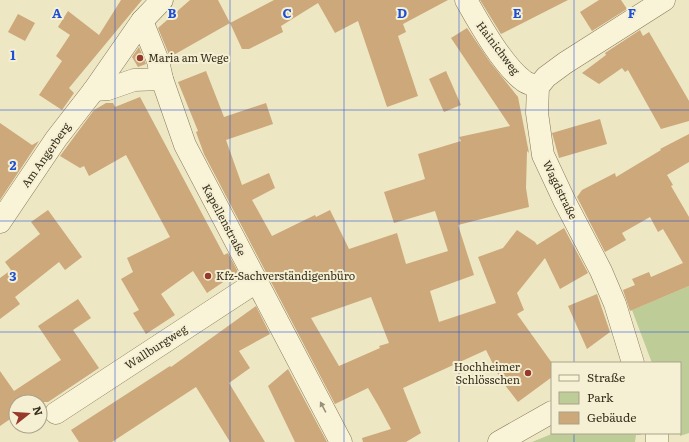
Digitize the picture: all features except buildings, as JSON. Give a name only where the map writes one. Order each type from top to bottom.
[{"type":"street","name":"Am Angerberg","points":[[0,222],[56,139],[94,90],[142,21],[162,0]]},
{"type":"street","name":"Hainichweg","points":[[466,0],[478,21],[510,66],[524,81],[538,87]]},
{"type":"street","points":[[538,87],[546,77],[565,63],[664,0]]},
{"type":"street","name":"Kapellenstraße","points":[[142,21],[158,61],[162,79],[185,145],[341,442]]},
{"type":"street","points":[[94,90],[108,89],[134,80],[162,79]]},
{"type":"street","name":"Wagdstraße","points":[[538,87],[536,113],[543,155],[564,202],[601,271],[615,304],[633,362]]},
{"type":"street","name":"Wallburgweg","points":[[56,413],[256,282]]},
{"type":"street","points":[[499,442],[551,413]]},
{"type":"green space","points":[[689,286],[689,433],[680,436],[681,362],[652,362],[632,310]]},
{"type":"green space","points":[[552,434],[641,435],[636,435],[635,442],[532,442]]},
{"type":"place","name":"Maria am Wege","points":[[140,58]]},
{"type":"place","name":"Kfz-Sachverständigenbüro","points":[[208,276]]},
{"type":"place","name":"Hochheimer Schlösschen","points":[[528,373]]}]
